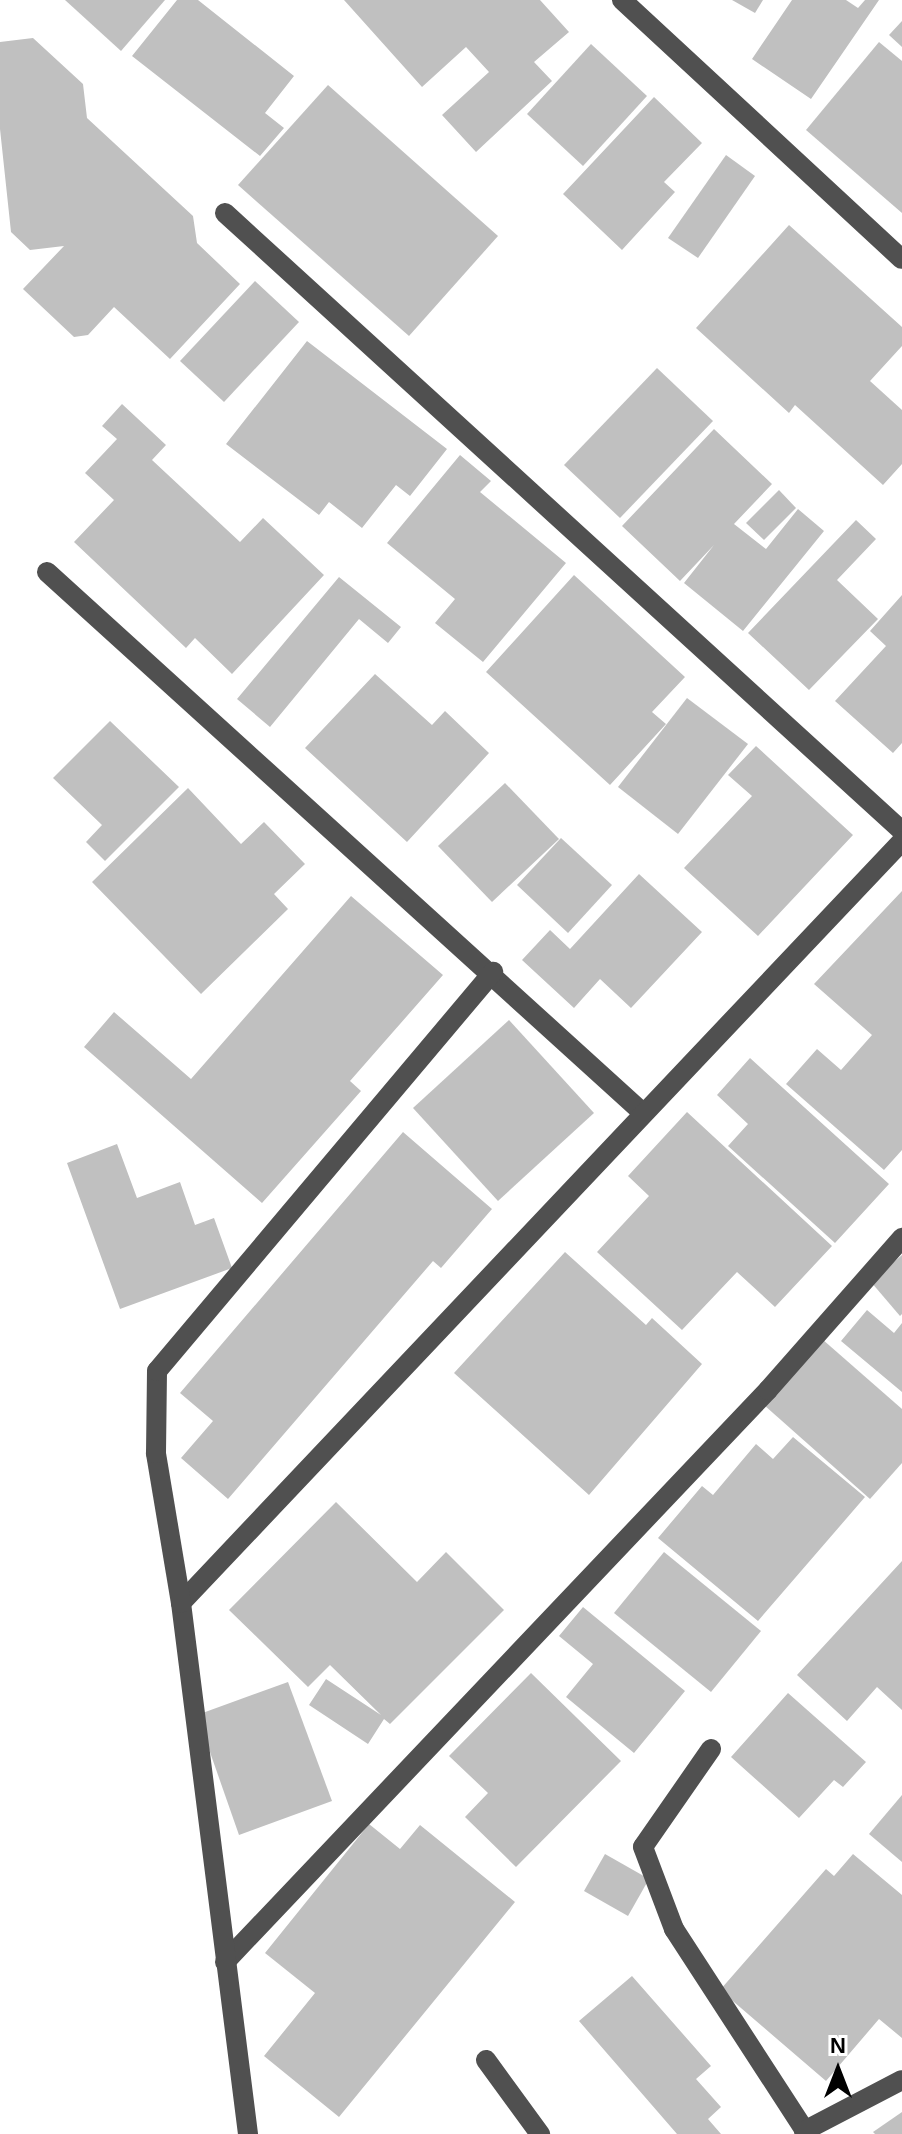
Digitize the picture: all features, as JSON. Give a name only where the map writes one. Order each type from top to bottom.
[{"type":"street","points":[[622,0],[902,259]]},
{"type":"street","points":[[225,213],[902,831]]},
{"type":"street","points":[[47,572],[493,972],[642,1112]]},
{"type":"street","points":[[181,1603],[642,1112],[902,841]]},
{"type":"street","points":[[248,2134],[181,1603],[156,1453],[157,1371],[493,972]]},
{"type":"street","points":[[225,1962],[768,1390],[902,1238]]},
{"type":"street","points":[[711,1749],[643,1847],[674,1929],[805,2132],[902,2080]]},
{"type":"street","points":[[486,2060],[540,2134]]},
{"type":"building","points":[[65,0],[165,0],[121,51]]},
{"type":"building","points":[[177,0],[198,0],[294,76],[265,113],[284,128],[260,156],[132,56]]},
{"type":"building","points":[[344,0],[540,0],[569,32],[534,62],[552,81],[476,152],[442,115],[489,72],[466,47],[422,87]]},
{"type":"building","points":[[732,0],[763,0],[755,13]]},
{"type":"building","points":[[792,0],[846,0],[858,8],[865,0],[879,0],[811,99],[752,59]]},
{"type":"building","points":[[902,21],[902,47],[889,35]]},
{"type":"building","points":[[33,38],[83,84],[87,118],[193,216],[197,243],[240,284],[170,359],[114,307],[88,335],[74,337],[23,289],[64,246],[30,250],[11,232],[0,129],[0,42]]},
{"type":"building","points":[[879,42],[902,61],[902,213],[806,130]]},
{"type":"building","points":[[591,44],[647,96],[583,166],[527,114]]},
{"type":"building","points":[[328,85],[498,236],[409,336],[238,185]]},
{"type":"building","points":[[654,97],[702,143],[664,182],[675,192],[622,250],[563,194]]},
{"type":"building","points":[[726,155],[755,176],[698,258],[668,238]]},
{"type":"building","points":[[789,225],[902,327],[902,346],[870,381],[902,410],[902,464],[883,485],[795,405],[789,413],[696,328]]},
{"type":"building","points":[[255,281],[299,322],[224,402],[180,361]]},
{"type":"building","points":[[307,341],[447,449],[410,496],[396,485],[362,528],[329,502],[319,515],[226,444]]},
{"type":"building","points":[[657,368],[713,421],[620,518],[564,465]]},
{"type":"building","points":[[122,404],[166,445],[152,460],[240,542],[263,518],[324,575],[232,674],[195,638],[186,648],[74,542],[114,500],[85,473],[117,439],[102,426]]},
{"type":"building","points":[[714,429],[772,484],[734,524],[766,549],[798,509],[824,531],[743,631],[684,583],[714,545],[680,581],[622,526]]},
{"type":"building","points":[[460,455],[491,481],[480,492],[566,563],[483,662],[435,623],[455,599],[387,543]]},
{"type":"building","points":[[779,490],[796,508],[764,540],[746,523]]},
{"type":"building","points":[[856,520],[876,539],[837,580],[878,619],[809,690],[748,633]]},
{"type":"building","points":[[574,575],[685,677],[652,712],[666,724],[610,785],[486,672]]},
{"type":"building","points":[[339,577],[401,627],[388,643],[359,619],[270,727],[237,699]]},
{"type":"building","points":[[902,595],[902,743],[893,753],[835,701],[886,646],[870,631]]},
{"type":"building","points":[[375,674],[432,725],[445,711],[489,753],[407,842],[305,748]]},
{"type":"building","points":[[687,698],[748,744],[678,834],[618,787]]},
{"type":"building","points":[[110,721],[179,787],[105,861],[86,842],[102,825],[53,778]]},
{"type":"building","points":[[756,746],[853,835],[758,936],[684,868],[752,796],[728,775]]},
{"type":"building","points":[[505,783],[559,839],[492,902],[438,846]]},
{"type":"building","points":[[188,788],[241,844],[264,822],[305,864],[274,894],[288,909],[201,994],[92,882]]},
{"type":"building","points":[[561,838],[612,885],[568,933],[517,885]]},
{"type":"building","points":[[639,874],[702,932],[631,1008],[600,979],[574,1008],[522,960],[550,930],[570,949]]},
{"type":"building","points":[[902,891],[902,1150],[884,1170],[786,1084],[817,1049],[841,1070],[872,1035],[814,984]]},
{"type":"building","points":[[351,896],[443,975],[350,1081],[361,1091],[262,1203],[84,1047],[114,1012],[191,1079]]},
{"type":"building","points":[[509,1020],[594,1113],[498,1201],[413,1108]]},
{"type":"building","points":[[750,1058],[889,1184],[835,1243],[728,1146],[748,1124],[717,1095]]},
{"type":"building","points":[[687,1112],[832,1246],[775,1307],[737,1272],[682,1330],[597,1252],[649,1196],[628,1176]]},
{"type":"building","points":[[403,1132],[492,1209],[441,1268],[433,1261],[228,1499],[181,1458],[213,1421],[180,1393]]},
{"type":"building","points":[[117,1144],[137,1198],[180,1182],[195,1225],[214,1218],[232,1268],[120,1309],[67,1163]]},
{"type":"building","points":[[565,1252],[646,1325],[652,1318],[702,1364],[589,1495],[454,1373]]},
{"type":"building","points":[[902,1255],[902,1314],[900,1316],[871,1282]]},
{"type":"building","points":[[867,1310],[894,1333],[902,1323],[902,1392],[841,1341]]},
{"type":"building","points":[[822,1339],[902,1409],[902,1463],[870,1499],[764,1405]]},
{"type":"building","points":[[793,1437],[865,1497],[758,1621],[658,1538],[702,1486],[713,1495],[756,1444],[773,1459]]},
{"type":"building","points":[[336,1502],[417,1582],[446,1552],[504,1610],[390,1724],[384,1719],[368,1744],[309,1705],[326,1679],[381,1715],[330,1665],[308,1687],[229,1610]]},
{"type":"building","points":[[664,1552],[761,1631],[711,1692],[614,1613]]},
{"type":"building","points":[[902,1561],[902,1710],[877,1687],[847,1721],[797,1675]]},
{"type":"building","points":[[583,1607],[685,1691],[634,1753],[566,1697],[593,1664],[559,1636]]},
{"type":"building","points":[[531,1673],[621,1761],[516,1867],[465,1817],[488,1793],[449,1756]]},
{"type":"building","points":[[288,1682],[332,1801],[239,1835],[197,1715]]},
{"type":"building","points":[[788,1693],[866,1762],[843,1787],[834,1780],[799,1818],[731,1757]]},
{"type":"building","points":[[902,1795],[902,1862],[869,1834]]},
{"type":"building","points":[[369,1824],[400,1849],[420,1825],[515,1902],[339,2117],[264,2056],[315,1993],[265,1953]]},
{"type":"building","points":[[605,1854],[649,1879],[628,1916],[584,1891]]},
{"type":"building","points":[[853,1854],[902,1895],[902,2038],[879,2019],[826,2081],[720,1990],[826,1869],[834,1876]]},
{"type":"building","points":[[632,1976],[711,2066],[696,2079],[721,2107],[708,2119],[721,2134],[677,2134],[579,2021]]},
{"type":"building","points":[[902,2112],[902,2134],[873,2132]]}]
